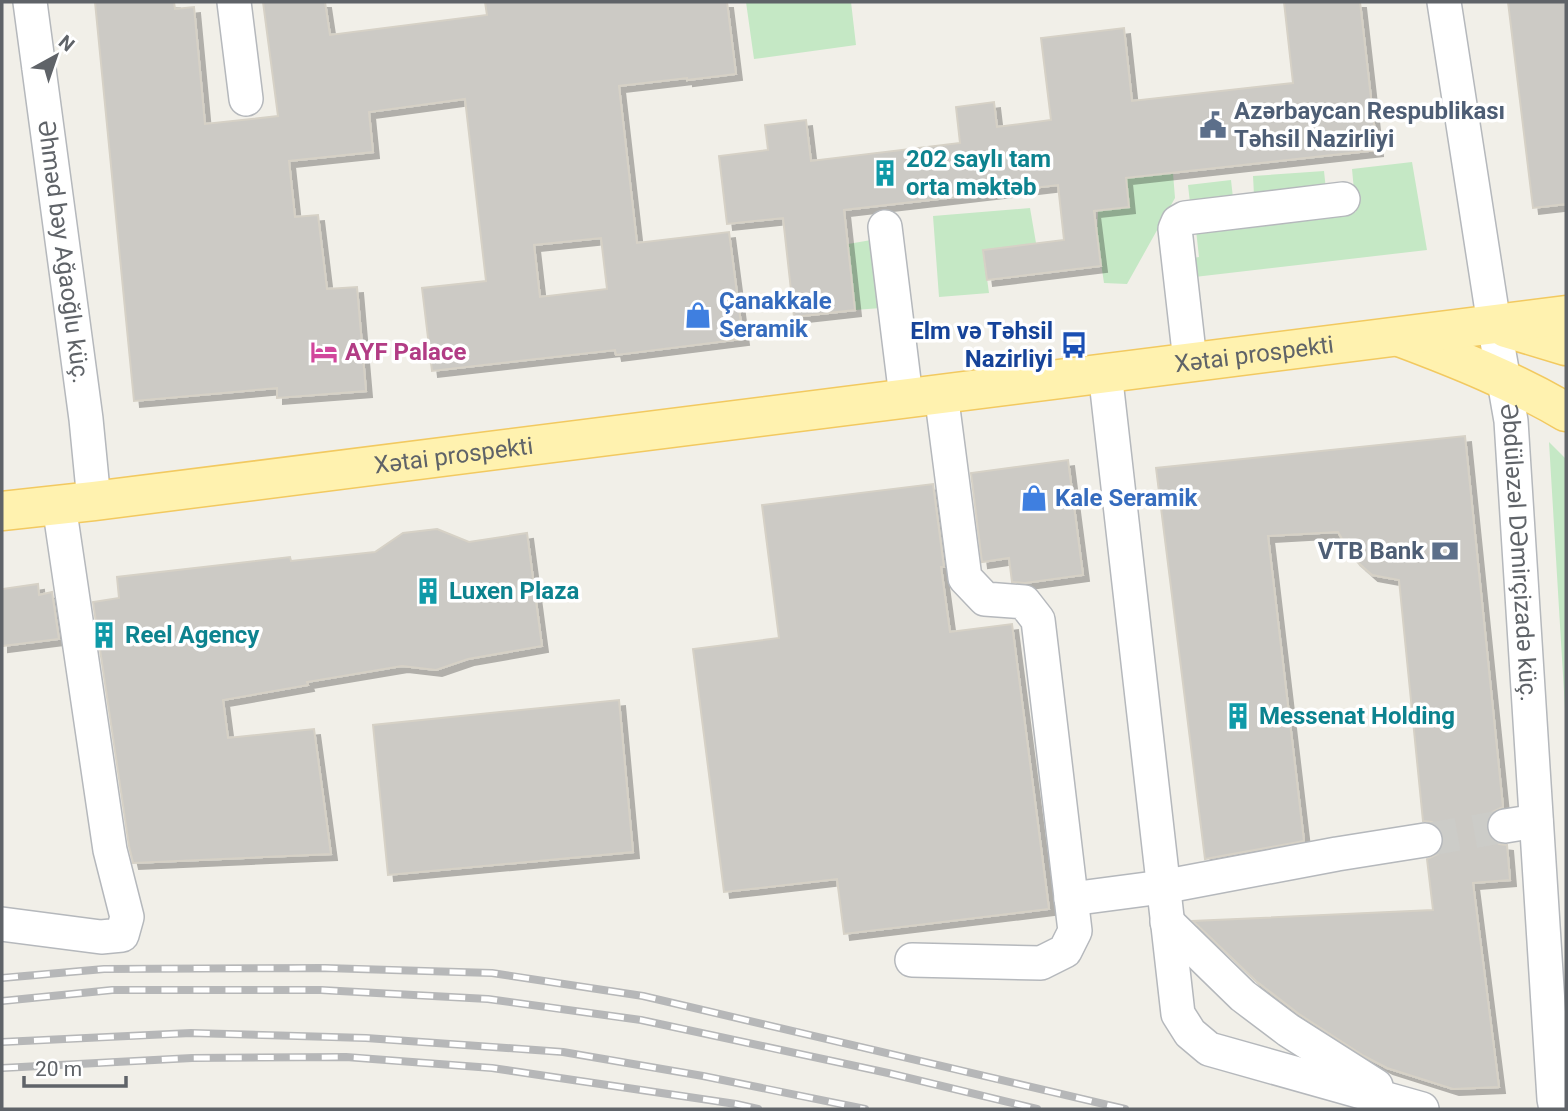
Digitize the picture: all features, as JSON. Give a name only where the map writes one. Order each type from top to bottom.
[{"type":"main road","name":"Xətai prospekti","points":[[2,511],[1566,315]]},
{"type":"main road","points":[[1494,324],[1566,346]]},
{"type":"main road","points":[[1400,337],[1446,355],[1566,412]]},
{"type":"street","name":"Əhməd bəy Ağaoğlu küç.","points":[[2,924],[101,937],[122,935],[127,917],[110,850],[76,503],[86,419],[30,2]]},
{"type":"street","points":[[233,2],[246,99]]},
{"type":"street","name":"Əbdüləzəl DƏmirçizadə küç.","points":[[1444,2],[1511,421],[1521,823],[1556,1109]]},
{"type":"street","points":[[1190,361],[1175,229],[1178,222],[1185,218],[1343,199]]},
{"type":"street","points":[[885,227],[965,578],[985,599],[1024,602],[1038,620],[1075,931],[1065,951],[1041,963],[912,960]]},
{"type":"street","points":[[1105,372],[1178,1014],[1190,1033],[1209,1049],[1411,1106]]},
{"type":"street","points":[[1071,900],[1163,887],[1425,840]]},
{"type":"street","points":[[1167,922],[1244,996],[1287,1030],[1411,1106]]},
{"type":"green space","points":[[746,2],[851,2],[856,45],[754,59]]},
{"type":"green space","points":[[1124,160],[1173,173],[1175,198],[1127,284],[1104,283],[1097,236],[1098,210],[1129,207]]},
{"type":"green space","points":[[1412,162],[1427,250],[1186,278],[1188,259],[1199,257],[1196,230],[1356,212],[1352,169]]},
{"type":"green space","points":[[1324,171],[1326,190],[1254,195],[1253,176]]},
{"type":"green space","points":[[1231,180],[1233,198],[1190,203],[1188,185]]},
{"type":"green space","points":[[1030,208],[1036,243],[983,250],[989,293],[939,297],[933,216]]},
{"type":"green space","points":[[877,239],[881,308],[855,310],[848,244]]},
{"type":"green space","points":[[1549,442],[1566,459],[1566,725]]},
{"type":"building","points":[[95,2],[174,2],[175,9],[194,7],[205,124],[278,116],[263,2],[325,2],[330,35],[487,15],[485,2],[727,2],[736,74],[619,86],[637,243],[729,232],[743,339],[616,355],[615,350],[432,371],[422,288],[486,281],[465,99],[369,112],[373,152],[289,161],[295,217],[318,215],[327,289],[357,287],[366,391],[277,398],[277,388],[134,401]],"holes":[[[601,238],[607,289],[540,297],[534,245]]]},
{"type":"building","points":[[1284,2],[1360,2],[1377,150],[1126,178],[1129,207],[1094,211],[1101,266],[987,280],[983,250],[1064,240],[1058,185],[844,210],[855,310],[794,317],[783,218],[727,224],[719,156],[768,150],[765,125],[806,120],[811,161],[960,143],[956,107],[994,102],[997,127],[1051,120],[1041,38],[1124,28],[1132,101],[1293,83]]},
{"type":"building","points":[[1508,2],[1566,2],[1566,204],[1533,208]]},
{"type":"building","points":[[1465,436],[1503,807],[1492,812],[1486,828],[1491,839],[1507,845],[1510,880],[1473,883],[1499,1087],[1453,1089],[1387,1068],[1299,1014],[1256,981],[1193,921],[1433,910],[1427,859],[1438,854],[1444,838],[1439,827],[1432,822],[1423,821],[1399,580],[1372,575],[1354,559],[1338,532],[1268,536],[1304,841],[1205,859],[1156,468]]},
{"type":"building","points":[[1068,460],[1083,575],[1025,583],[1012,582],[1009,558],[982,562],[971,473]]},
{"type":"building","points":[[933,484],[950,632],[1012,624],[1049,909],[844,934],[837,879],[724,892],[693,649],[779,638],[762,505]]},
{"type":"building","points":[[437,529],[469,542],[527,533],[542,646],[468,659],[436,670],[402,666],[223,700],[228,738],[314,729],[331,854],[133,863],[93,602],[119,598],[117,577],[290,557],[291,561],[375,552],[403,533]]},
{"type":"building","points":[[38,584],[39,595],[52,592],[59,639],[2,646],[2,589]]},
{"type":"building","points":[[619,700],[633,852],[388,875],[373,725]]},
{"type":"tunnel","points":[[1425,840],[1505,826]]},
{"type":"railway","points":[[2,978],[104,969],[325,968],[492,973],[643,996],[1125,1109]]},
{"type":"railway","points":[[2,1001],[112,990],[321,990],[488,999],[641,1020],[888,1073],[1037,1109]]},
{"type":"railway","points":[[2,1042],[191,1033],[366,1038],[563,1052],[703,1076],[865,1109]]},
{"type":"railway","points":[[2,1068],[192,1058],[346,1057],[492,1068],[758,1109]]},
{"type":"place","name":"Azərbaycan Respublikası Təhsil Nazirliyi","points":[[1213,125]]},
{"type":"place","name":"202 saylı tam orta məktəb","points":[[885,173]]},
{"type":"place","name":"Çanakkale Seramik","points":[[698,315]]},
{"type":"place","name":"Elm və Təhsil Nazirliyi","points":[[1074,345]]},
{"type":"place","name":"AYF Palace","points":[[324,352]]},
{"type":"place","name":"Kale Seramik","points":[[1034,498]]},
{"type":"place","name":"VTB Bank","points":[[1445,551]]},
{"type":"place","name":"Luxen Plaza","points":[[428,591]]},
{"type":"place","name":"Reel Agency","points":[[104,635]]},
{"type":"place","name":"Messenat Holding","points":[[1238,716]]}]
